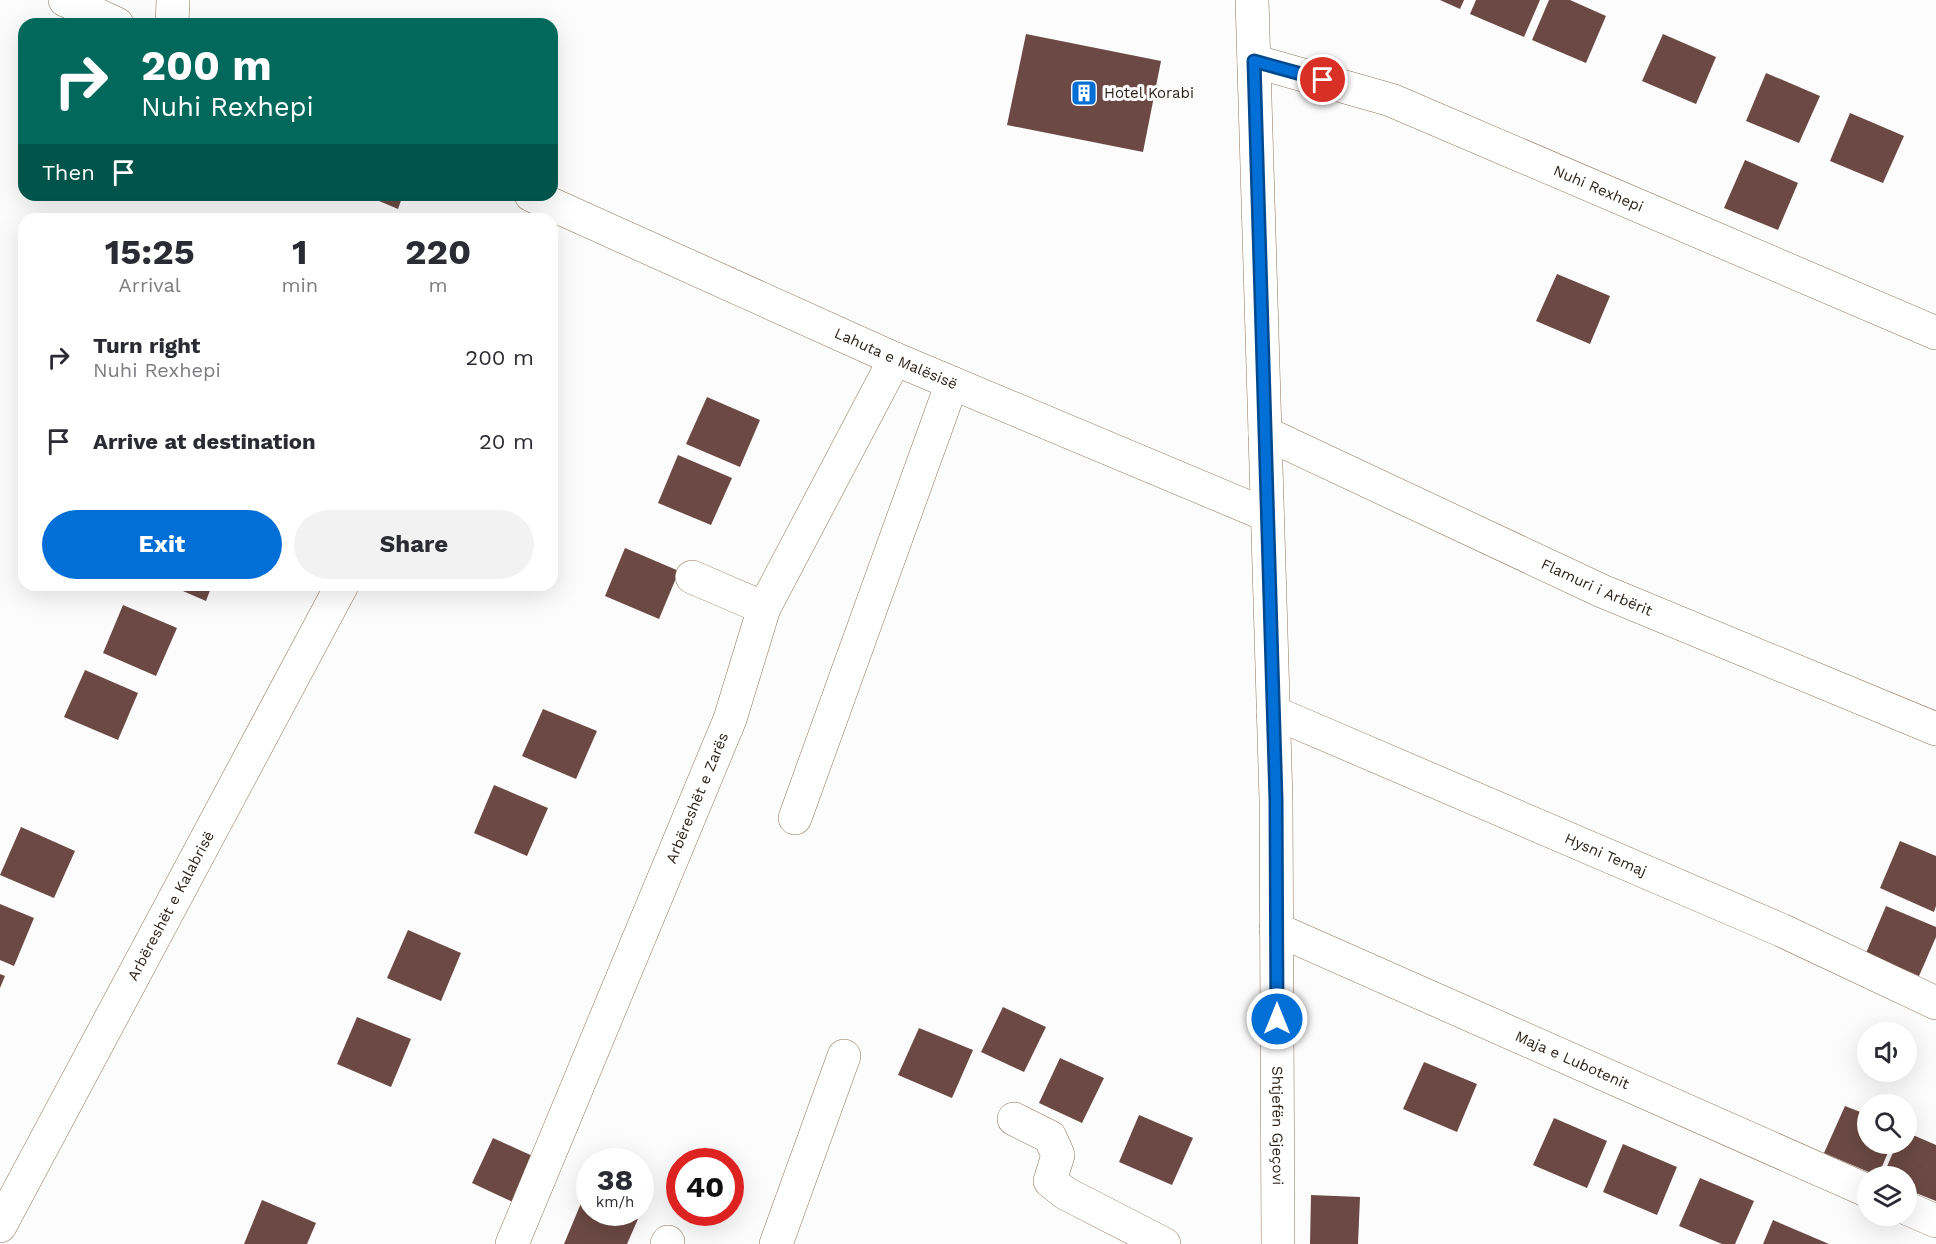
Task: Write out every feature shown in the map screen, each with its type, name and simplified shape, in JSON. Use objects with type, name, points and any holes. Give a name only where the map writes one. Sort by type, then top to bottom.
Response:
[{"type":"street","points":[[65,0],[104,18]]},
{"type":"street","points":[[172,18],[173,0]]},
{"type":"street","name":"Shtjefën Gjeçovi","points":[[1252,0],[1273,712],[1278,1244]]},
{"type":"street","name":"Nuhi Rexhepi","points":[[1254,61],[1391,100],[1936,333]]},
{"type":"street","name":"Lahuta e Malësisë","points":[[541,206],[557,213]]},
{"type":"street","name":"Lahuta e Malësisë","points":[[558,213],[895,359],[1267,514]]},
{"type":"street","name":"Arbëreshët e Zarës","points":[[512,1244],[730,719],[764,608],[895,359]]},
{"type":"street","points":[[795,818],[952,383]]},
{"type":"street","name":"Flamuri i Arbërit","points":[[1264,433],[1602,591],[1936,729]]},
{"type":"street","points":[[692,577],[764,608]]},
{"type":"street","name":"Arbëreshët e Kalabrisë","points":[[0,1226],[339,591]]},
{"type":"street","name":"Hysni Temaj","points":[[1273,712],[1781,930],[1936,1003]]},
{"type":"street","name":"Maja e Lubotenit","points":[[1276,929],[1857,1186]]},
{"type":"street","points":[[776,1244],[844,1056]]},
{"type":"street","points":[[1014,1119],[1050,1137],[1058,1155],[1050,1181],[1065,1193],[1164,1244]]},
{"type":"street","points":[[1917,1213],[1936,1221]]},
{"type":"building","points":[[1440,0],[1464,0],[1460,9]]},
{"type":"building","points":[[1476,0],[1540,0],[1524,37],[1470,14]]},
{"type":"building","points":[[1549,0],[1570,0],[1606,16],[1586,63],[1532,40]]},
{"type":"building","name":"Hotel Korabi","points":[[1026,34],[1161,61],[1143,152],[1007,125]]},
{"type":"building","points":[[1663,34],[1716,57],[1696,104],[1642,81]]},
{"type":"building","points":[[1766,73],[1820,96],[1799,143],[1746,121]]},
{"type":"building","points":[[1850,113],[1904,136],[1883,183],[1830,161]]},
{"type":"building","points":[[1745,160],[1798,183],[1778,230],[1724,208]]},
{"type":"building","points":[[379,201],[401,201],[398,209]]},
{"type":"building","points":[[1557,274],[1610,296],[1590,344],[1536,321]]},
{"type":"building","points":[[707,397],[760,420],[740,467],[686,444]]},
{"type":"building","points":[[678,455],[732,478],[711,525],[658,503]]},
{"type":"building","points":[[625,548],[679,571],[659,619],[605,596]]},
{"type":"building","points":[[183,591],[210,591],[206,601]]},
{"type":"building","points":[[123,605],[177,628],[156,676],[103,653]]},
{"type":"building","points":[[85,670],[138,693],[118,740],[64,717]]},
{"type":"building","points":[[543,709],[597,731],[576,779],[522,756]]},
{"type":"building","points":[[494,785],[548,808],[527,856],[474,833]]},
{"type":"building","points":[[21,827],[75,851],[54,898],[0,875]]},
{"type":"building","points":[[1900,841],[1936,856],[1934,912],[1880,888]]},
{"type":"building","points":[[0,904],[34,918],[14,966],[0,960]]},
{"type":"building","points":[[1886,906],[1936,927],[1936,937],[1919,976],[1866,953]]},
{"type":"building","points":[[408,930],[461,953],[441,1001],[387,978]]},
{"type":"building","points":[[0,974],[5,976],[0,988]]},
{"type":"building","points":[[1003,1007],[1046,1027],[1024,1072],[981,1052]]},
{"type":"building","points":[[357,1017],[411,1039],[391,1087],[337,1064]]},
{"type":"building","points":[[919,1028],[973,1050],[952,1098],[898,1075]]},
{"type":"building","points":[[1060,1058],[1104,1078],[1082,1123],[1039,1103]]},
{"type":"building","points":[[1424,1062],[1477,1084],[1457,1132],[1403,1109]]},
{"type":"building","points":[[1845,1106],[1857,1111],[1857,1154],[1887,1154],[1882,1166],[1857,1167],[1824,1153]]},
{"type":"building","points":[[1139,1115],[1193,1138],[1172,1185],[1119,1162]]},
{"type":"building","points":[[1554,1118],[1607,1141],[1587,1188],[1533,1165]]},
{"type":"building","points":[[1917,1137],[1936,1145],[1936,1201],[1917,1193],[1917,1166],[1887,1166],[1892,1154],[1917,1154]]},
{"type":"building","points":[[493,1138],[537,1158],[515,1203],[472,1183]]},
{"type":"building","points":[[1623,1144],[1677,1167],[1657,1215],[1603,1192]]},
{"type":"building","points":[[1700,1178],[1754,1201],[1735,1244],[1722,1244],[1679,1226]]},
{"type":"building","points":[[1311,1195],[1360,1197],[1358,1244],[1310,1244]]},
{"type":"building","points":[[262,1200],[316,1223],[307,1244],[244,1244]]},
{"type":"building","points":[[576,1215],[576,1226],[635,1226],[627,1244],[564,1244]]},
{"type":"building","points":[[1773,1220],[1829,1244],[1763,1244]]},
{"type":"place","name":"Hotel Korabi","points":[[1084,93]]},
{"type":"route","points":[[1277,1019],[1276,800],[1254,61],[1323,80]]}]
